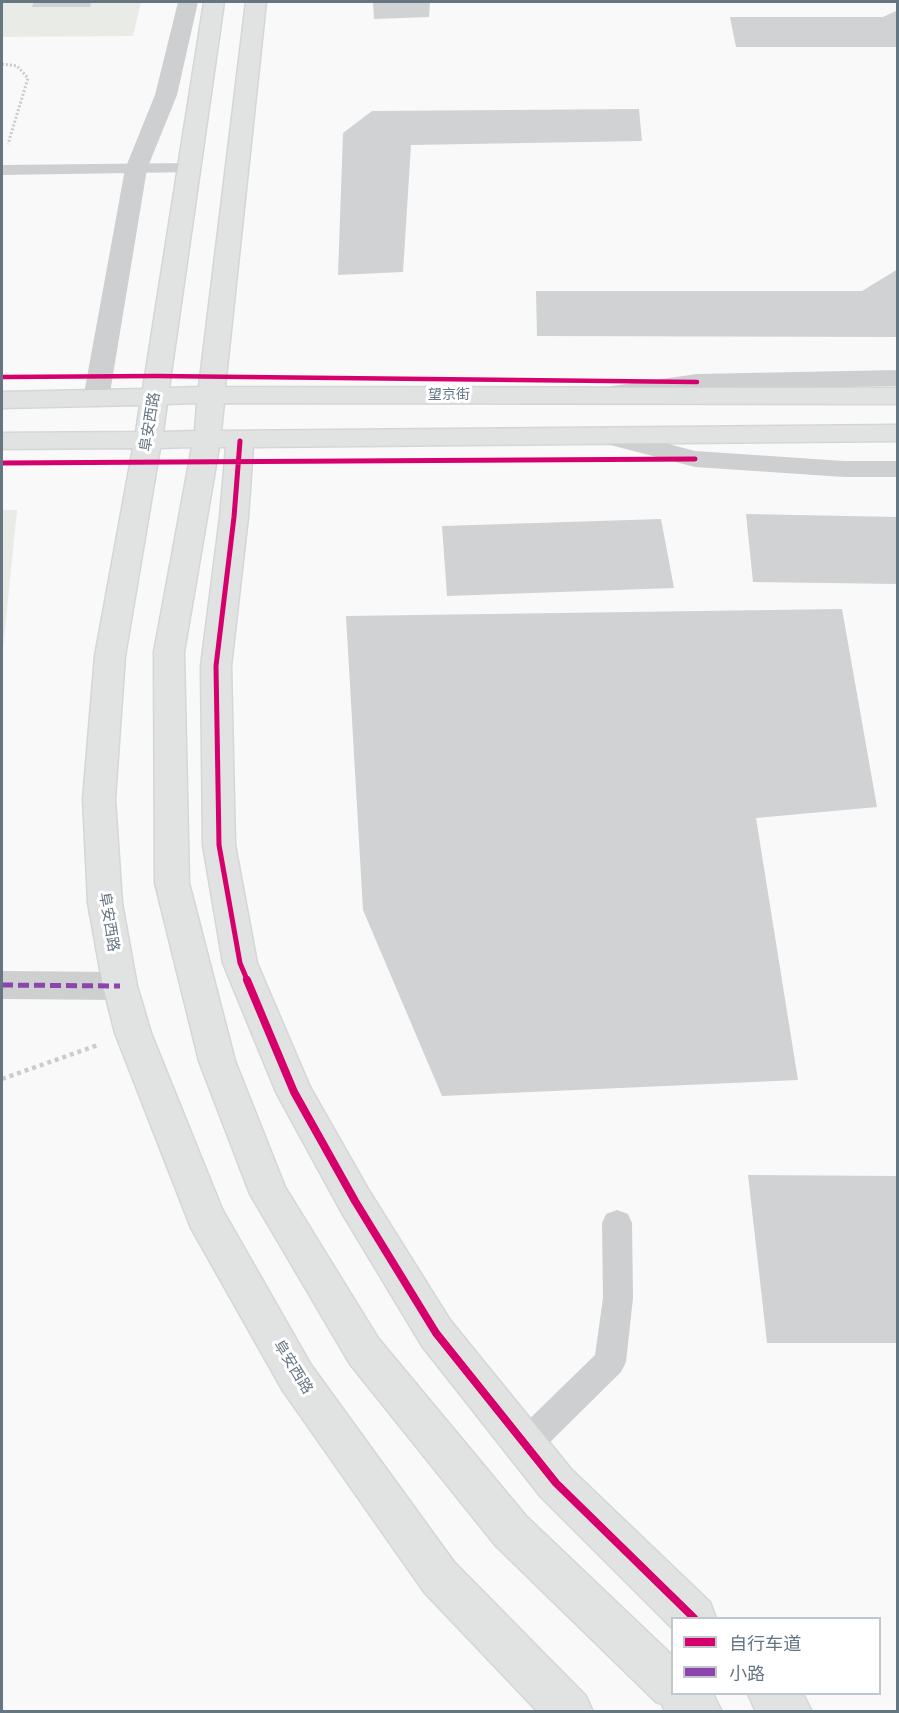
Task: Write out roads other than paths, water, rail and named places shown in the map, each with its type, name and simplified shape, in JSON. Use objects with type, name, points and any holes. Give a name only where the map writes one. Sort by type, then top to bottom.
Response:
[{"type":"main road","name":"阜安西路","points":[[214,2],[148,440],[110,656],[99,799],[105,903],[120,986],[133,1033],[205,1216],[297,1378],[439,1577],[570,1712]]},
{"type":"main road","points":[[256,2],[211,395],[224,441],[234,517],[216,666],[219,845],[240,963],[294,1092],[355,1201],[436,1333],[556,1484],[693,1617]]},
{"type":"main road","name":"望京街","points":[[2,400],[211,395],[897,396]]},
{"type":"main road","points":[[2,441],[224,441],[897,433]]},
{"type":"main road","points":[[224,441],[169,652],[172,883],[217,1061],[269,1194],[364,1351],[511,1532],[671,1685]]},
{"type":"main road","points":[[681,1695],[699,1712]]},
{"type":"main road","points":[[772,1695],[789,1712]]},
{"type":"street","points":[[96,399],[136,169],[166,95],[188,2]]},
{"type":"street","points":[[603,396],[697,382],[897,378]]},
{"type":"street","points":[[604,435],[695,459],[844,469],[897,469]]},
{"type":"street","points":[[2,985],[120,986]]},
{"type":"lane","points":[[2,170],[189,168]]},
{"type":"lane","points":[[525,1445],[610,1362],[618,1298],[617,1223]]}]
